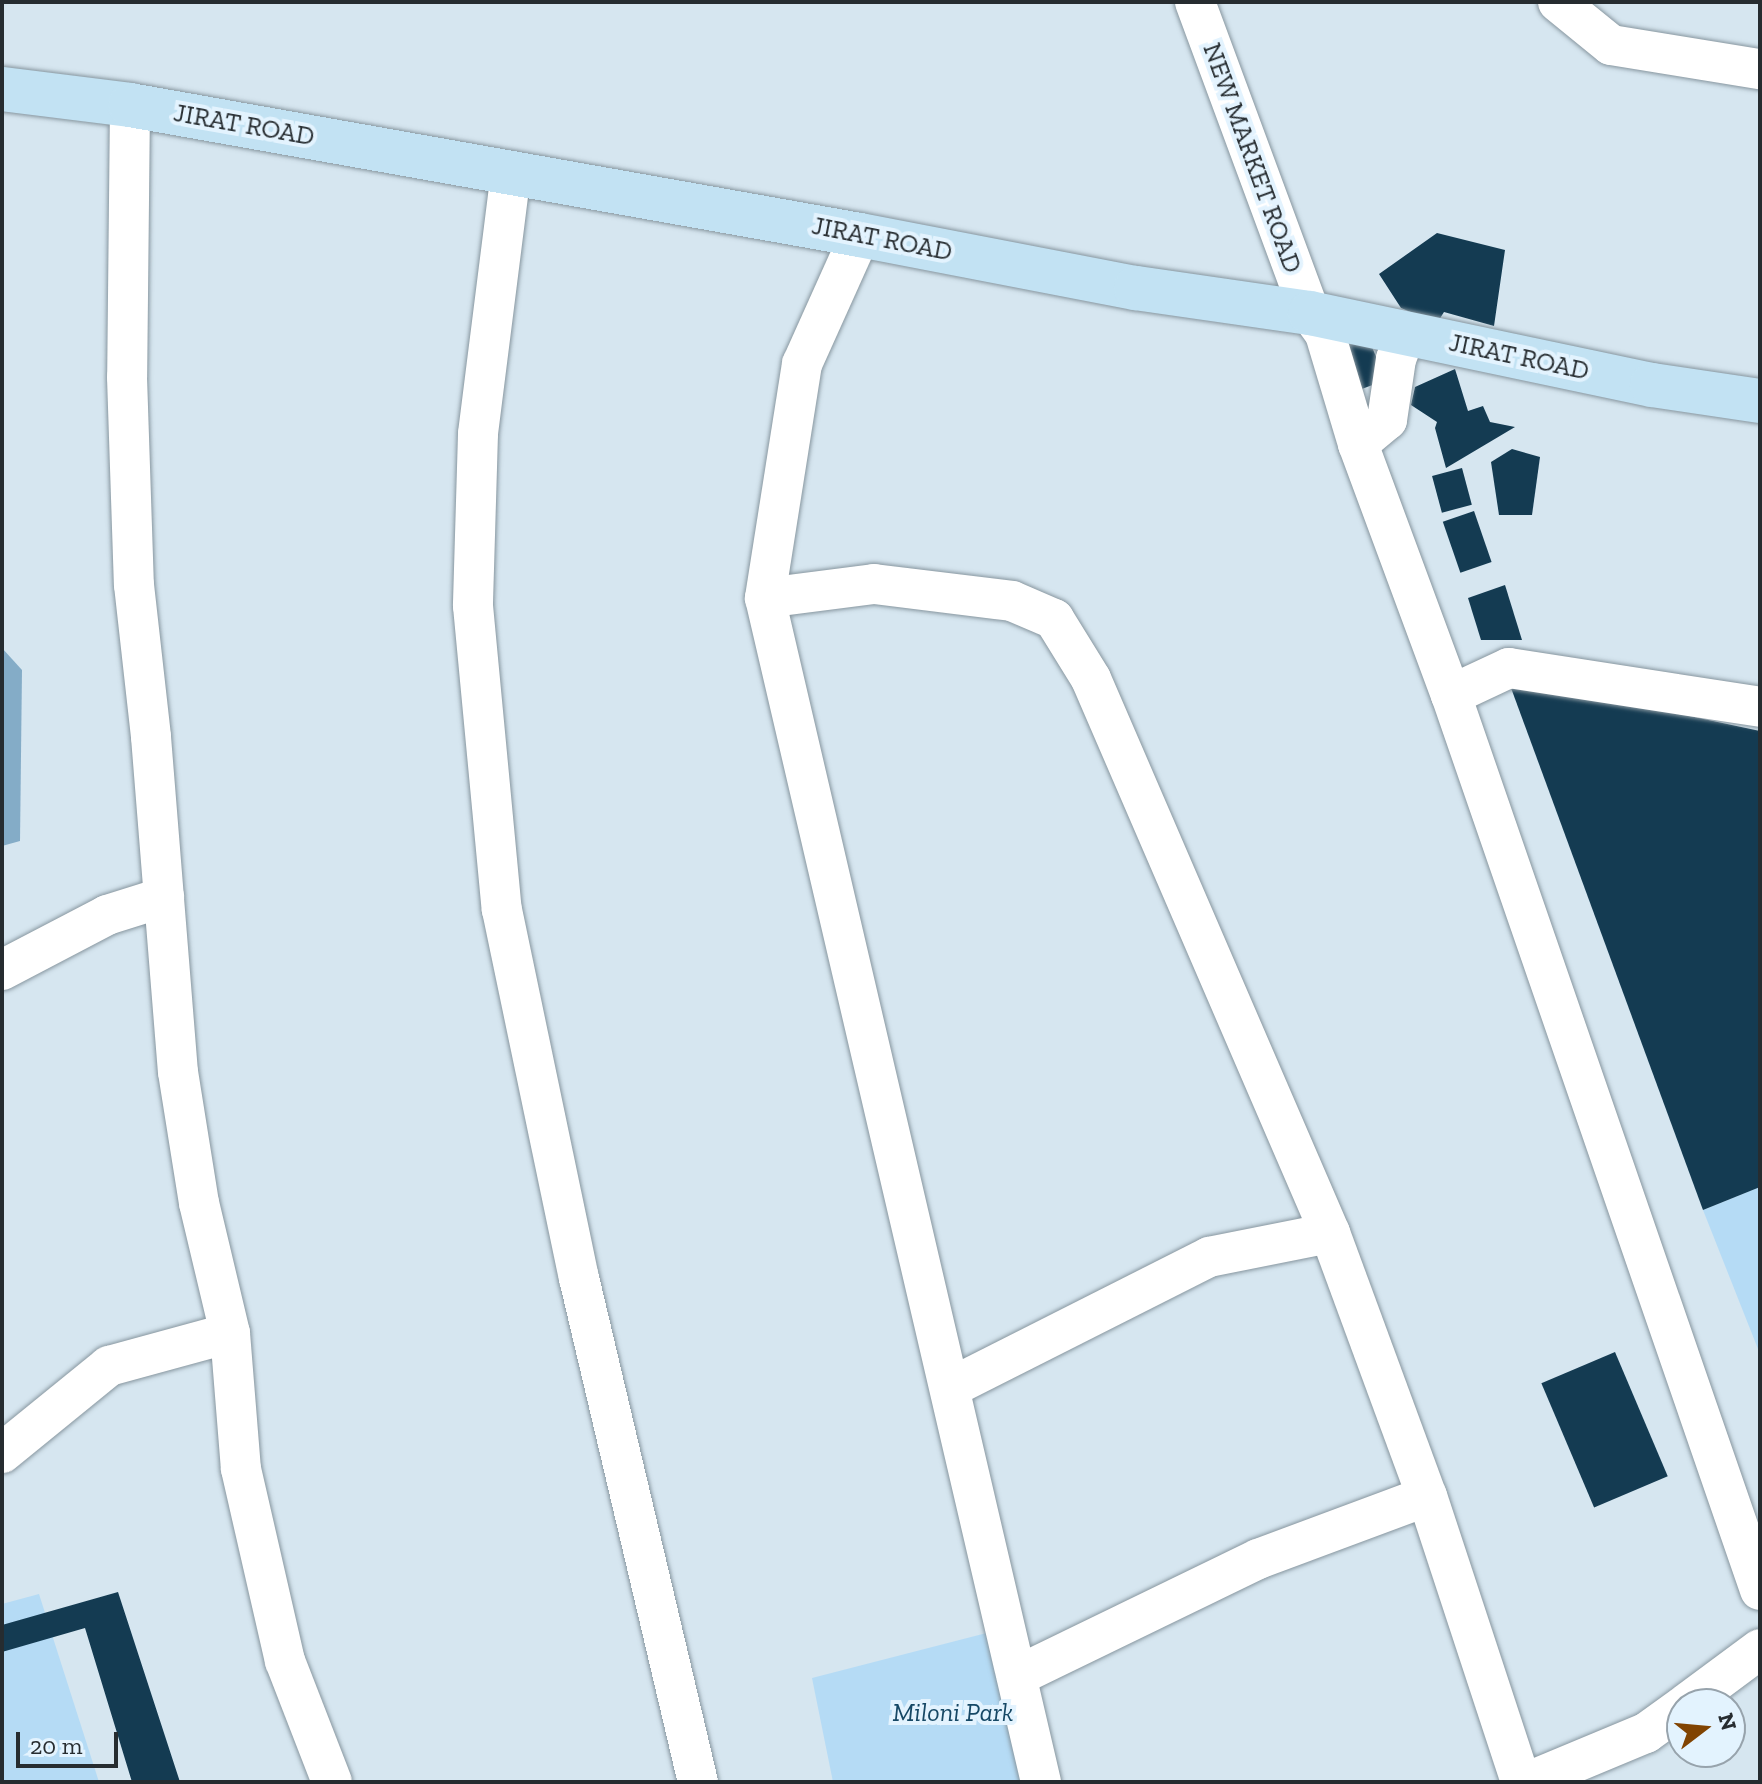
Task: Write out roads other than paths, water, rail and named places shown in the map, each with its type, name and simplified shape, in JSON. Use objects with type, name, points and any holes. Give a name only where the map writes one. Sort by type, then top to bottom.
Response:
[{"type":"main road","name":"JIRAT ROAD","points":[[2,89],[130,105],[860,235],[1136,288],[1310,313],[1652,385],[1760,401]]},
{"type":"street","name":"NEW MARKET ROAD","points":[[1195,2],[1310,313],[1325,334],[1358,444],[1451,695],[1760,1590]]},
{"type":"street","points":[[1558,2],[1611,45],[1760,69]]},
{"type":"street","points":[[130,105],[127,377],[134,585],[180,1087],[199,1203],[230,1333],[244,1483],[285,1661],[332,1782]]},
{"type":"street","points":[[511,172],[478,434],[473,606],[502,910],[579,1278],[698,1782]]},
{"type":"street","points":[[860,235],[802,364],[765,598],[1041,1782]]},
{"type":"street","points":[[1358,444],[1387,420],[1396,359],[1406,333]]},
{"type":"street","points":[[765,598],[874,584],[1012,601],[1054,619],[1091,679],[1330,1233],[1427,1496],[1521,1782]]},
{"type":"street","points":[[1451,695],[1509,668],[1760,707]]},
{"type":"street","points":[[2,970],[107,915],[164,897]]},
{"type":"street","points":[[950,1388],[1209,1257],[1330,1233]]},
{"type":"street","points":[[2,1453],[109,1366],[230,1333]]},
{"type":"street","points":[[1017,1676],[1258,1559],[1427,1496]]},
{"type":"street","points":[[1707,1688],[1760,1649]]},
{"type":"street","points":[[1528,1782],[1646,1733],[1666,1718]]},
{"type":"park label","name":"Miloni Park","points":[[953,1713]]}]
